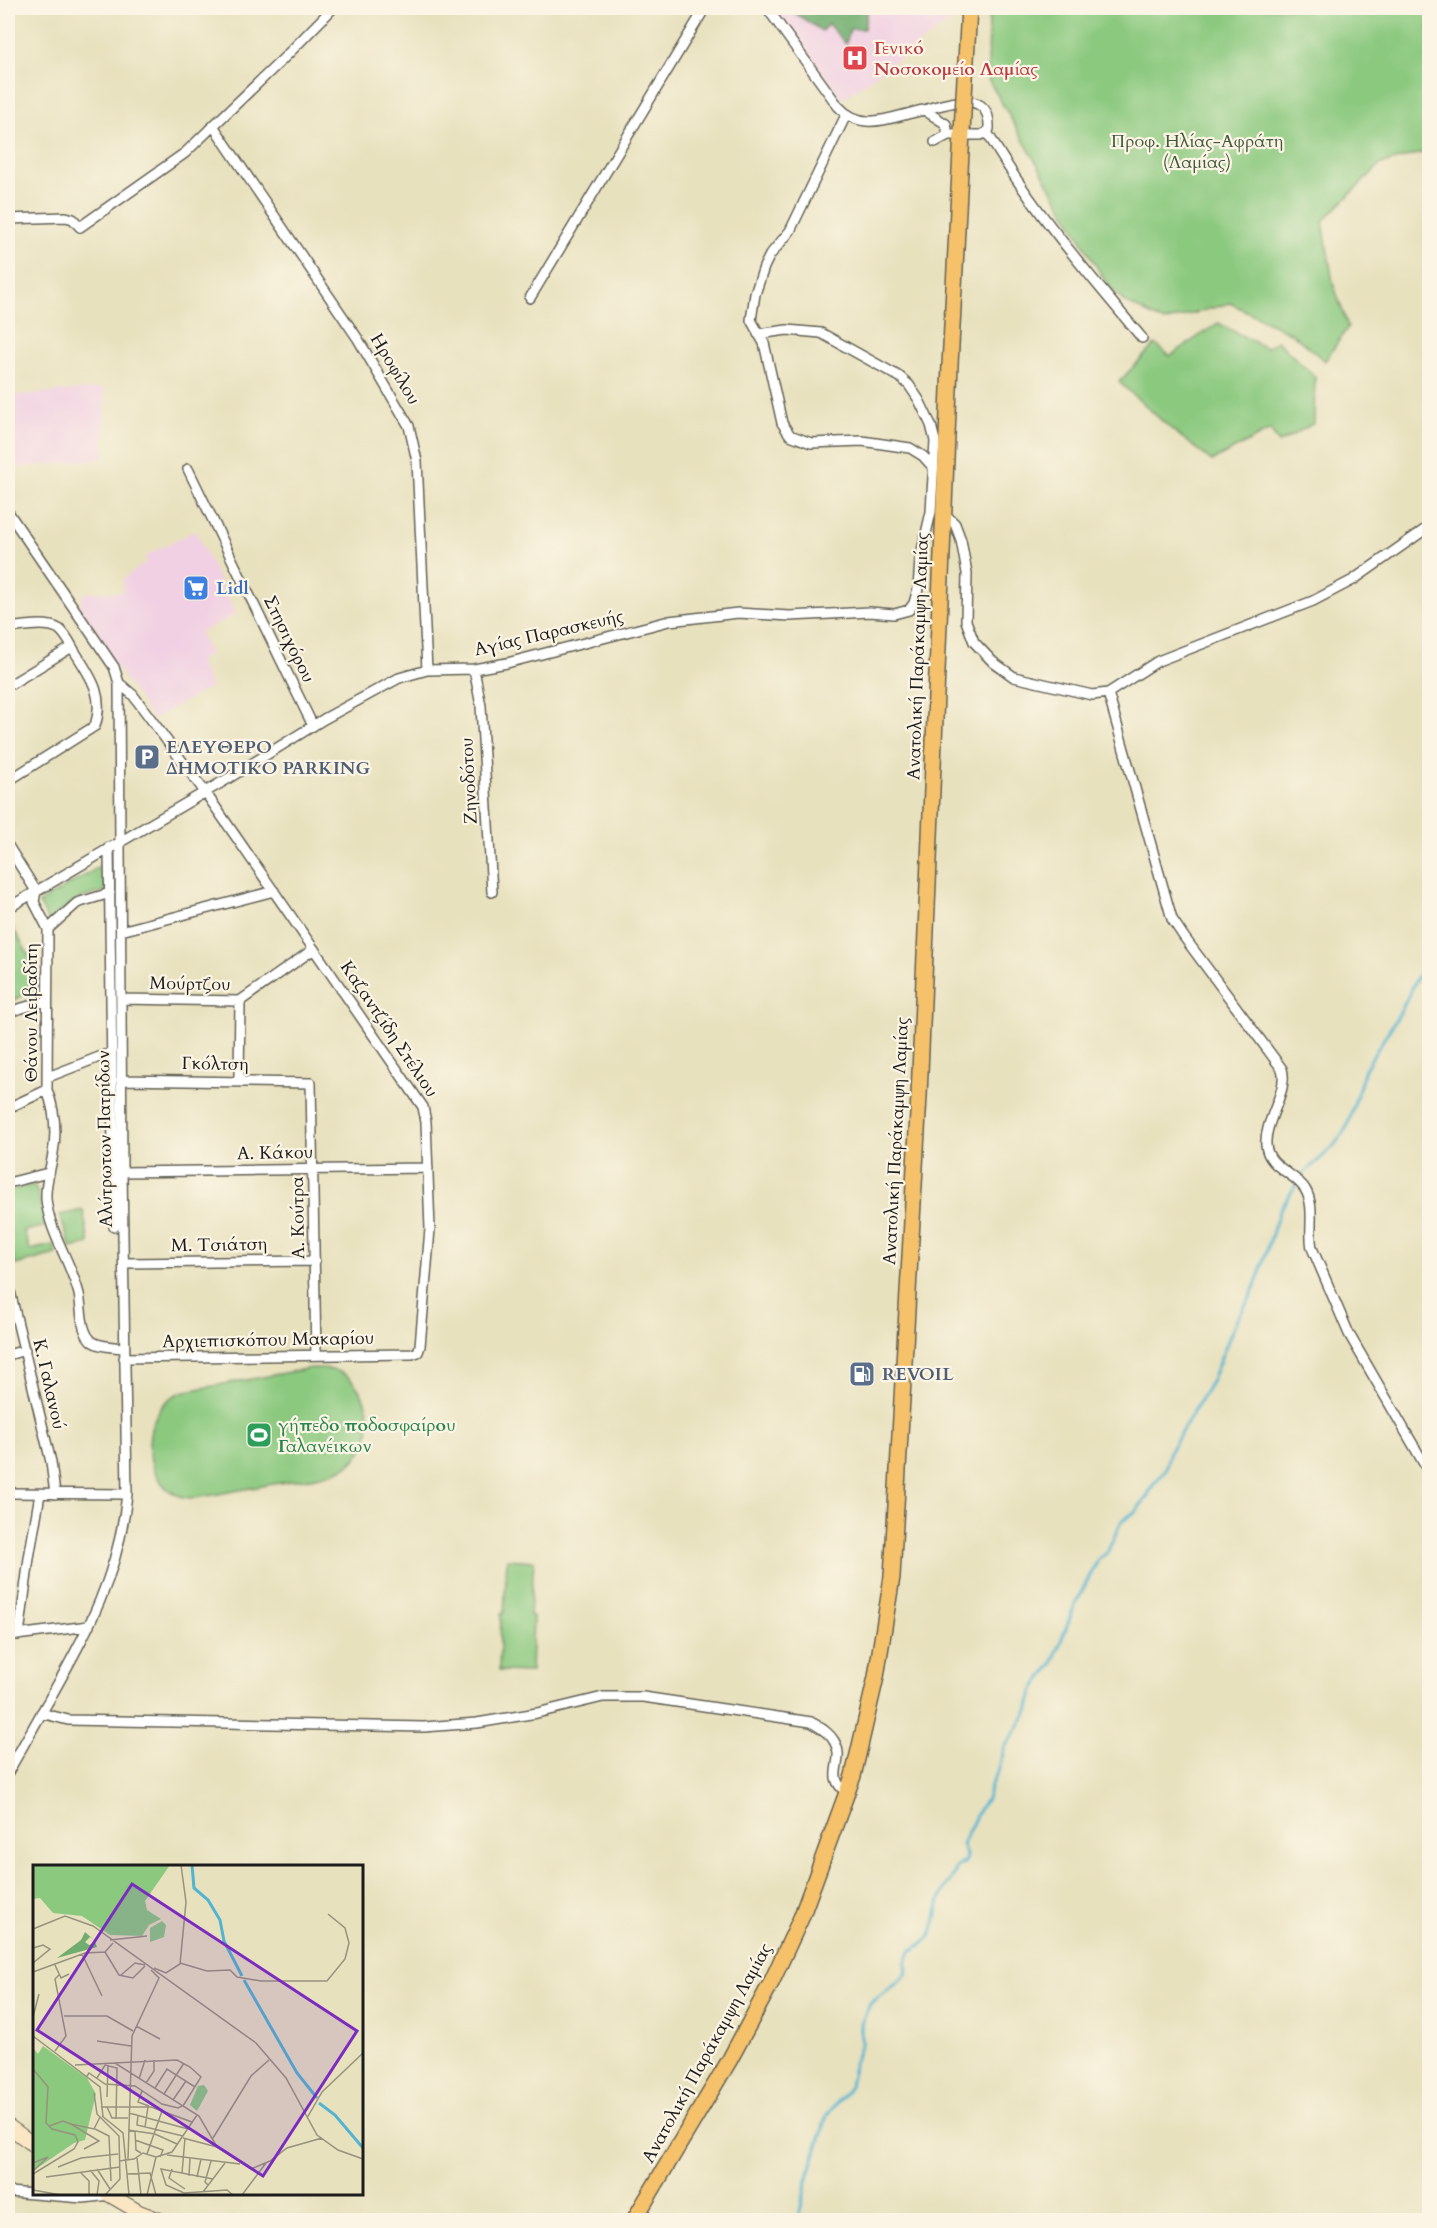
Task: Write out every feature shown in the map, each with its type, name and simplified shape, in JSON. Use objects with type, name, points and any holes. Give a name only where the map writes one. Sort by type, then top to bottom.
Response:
[{"type":"main road","name":"Ανατολική Παράκαμψη Λαμίας","points":[[634,2220],[706,2102],[781,1962],[808,1899],[847,1793],[864,1733],[876,1677],[896,1544],[919,1096],[943,512],[936,469],[955,135],[963,112],[969,8]]},
{"type":"street","points":[[8,219],[66,218],[73,219],[80,227],[179,158],[214,127],[333,8]]},
{"type":"street","points":[[530,298],[705,8]]},
{"type":"street","points":[[767,8],[838,106],[846,115],[858,121],[870,122],[954,102],[974,102],[982,108],[989,121],[987,132],[981,135],[955,135],[935,142]]},
{"type":"street","points":[[924,110],[946,124],[955,135]]},
{"type":"street","points":[[846,115],[790,231],[770,255],[763,270],[751,313],[752,323],[764,343],[782,423],[790,435],[811,443],[862,441],[900,446],[918,452],[936,469]]},
{"type":"street","name":"Ηροφίλου","points":[[214,127],[358,339],[409,426],[417,461],[427,670]]},
{"type":"street","points":[[987,132],[1023,189],[1142,338]]},
{"type":"street","points":[[758,334],[787,330],[820,333],[906,382],[919,400],[932,430],[936,469]]},
{"type":"street","name":"Στησιχόρου","points":[[188,469],[313,726]]},
{"type":"street","name":"Αγίας Παρασκευής","points":[[8,908],[384,685],[427,670],[474,669],[690,618],[748,613],[799,616],[905,612],[914,603],[918,589],[920,559],[931,512],[936,469]]},
{"type":"street","name":"Αλύτρωτων Πατρίδων","points":[[8,512],[114,667],[118,683],[127,1494],[123,1525],[112,1570],[89,1626],[8,1772]]},
{"type":"street","points":[[943,512],[955,524],[962,540],[967,573],[966,621],[969,633],[979,648],[1006,672],[1020,679],[1092,696],[1108,693],[1158,661],[1313,601],[1335,590],[1430,526]]},
{"type":"street","points":[[8,628],[37,626],[57,628],[62,632],[94,683],[97,693],[98,717],[95,726],[8,781]]},
{"type":"street","points":[[8,686],[72,647]]},
{"type":"street","name":"Ζηνοδότου","points":[[474,669],[481,706],[492,892]]},
{"type":"street","name":"Καζαντζίδη Στέλιου","points":[[118,683],[133,695],[205,792],[423,1107],[428,1168],[430,1247],[420,1346],[418,1352],[412,1354]]},
{"type":"street","points":[[1108,693],[1173,919],[1282,1069],[1282,1083],[1266,1138],[1269,1156],[1279,1167],[1298,1180],[1305,1190],[1311,1209],[1312,1248],[1349,1334],[1430,1474]]},
{"type":"street","name":"Θάνου Λειβαδίτη","points":[[8,846],[36,891],[34,903],[48,929],[47,1090],[55,1120],[53,1154],[48,1173],[46,1200],[77,1287],[85,1331],[93,1342],[124,1353]]},
{"type":"street","points":[[109,847],[114,1227]]},
{"type":"street","points":[[121,931],[274,891]]},
{"type":"street","name":"Θάνου Λειβαδίτη","points":[[48,929],[77,903],[110,893]]},
{"type":"street","name":"Μούρτζου","points":[[121,999],[240,1001],[314,949]]},
{"type":"street","points":[[8,1012],[47,1001]]},
{"type":"street","points":[[239,1081],[240,1001]]},
{"type":"street","points":[[48,1077],[112,1052]]},
{"type":"street","name":"Γκόλτση","points":[[121,1080],[309,1082]]},
{"type":"street","name":"Α. Κούτρα","points":[[309,1082],[312,1088],[316,1355]]},
{"type":"street","points":[[8,1108],[47,1090]]},
{"type":"street","name":"Α. Κάκου","points":[[122,1172],[428,1168]]},
{"type":"street","points":[[8,1183],[48,1173]]},
{"type":"street","name":"Μ. Τσιάτση","points":[[124,1263],[315,1261]]},
{"type":"street","name":"Κ. Γαλανού","points":[[8,1283],[51,1462],[55,1494]]},
{"type":"street","points":[[8,1355],[25,1350]]},
{"type":"street","name":"Αρχιεπισκόπου Μακαρίου","points":[[124,1353],[412,1354]]},
{"type":"street","points":[[8,1493],[127,1494]]},
{"type":"street","points":[[19,1635],[40,1494]]},
{"type":"street","points":[[8,1636],[89,1626]]},
{"type":"street","points":[[41,1713],[68,1720],[424,1727],[477,1723],[537,1713],[603,1697],[643,1697],[811,1722],[828,1733],[834,1741],[838,1760],[834,1773],[836,1782],[847,1793]]},
{"type":"street","points":[[8,2126],[33,2144]]},
{"type":"street","points":[[8,2192],[33,2194]]},
{"type":"street","points":[[40,2195],[83,2199],[104,2195]]},
{"type":"street","points":[[111,2195],[139,2212],[160,2220]]},
{"type":"shaded area","name":"Γενικό Νοσοκομείο Λαμίας","points":[[774,8],[956,8],[955,18],[842,99]]},
{"type":"shaded area","points":[[105,388],[104,459],[8,468],[8,396]]},
{"type":"shaded area","points":[[195,531],[236,614],[200,632],[210,654],[199,661],[211,687],[153,719],[79,614],[82,595],[89,592],[123,592],[123,579],[146,563],[145,559],[149,554]]},
{"type":"green space","points":[[787,8],[868,8],[864,29],[850,29],[846,44],[828,24],[822,31]]},
{"type":"green space","name":"Προφ. Ηλίας-Αφράτη (Λαμίας)","points":[[989,8],[1429,8],[1429,151],[1381,164],[1323,221],[1333,283],[1348,327],[1325,361],[1292,334],[1230,303],[1164,322],[1123,301],[1105,281],[988,79]]},
{"type":"green space","points":[[1218,323],[1266,348],[1277,341],[1315,377],[1314,423],[1279,443],[1270,430],[1212,461],[1170,428],[1119,382],[1155,344],[1170,356]]},
{"type":"green space","points":[[104,864],[106,891],[75,901],[49,922],[39,903]]},
{"type":"green space","points":[[10,923],[32,961],[27,965],[39,985],[8,1004],[8,925]]},
{"type":"green space","points":[[32,1185],[36,1188],[47,1226],[24,1231],[30,1250],[53,1245],[56,1254],[15,1265],[8,1237],[8,1191]]},
{"type":"green space","points":[[83,1210],[89,1243],[71,1248],[60,1215]]},
{"type":"green space","name":"γήπεδο ποδοσφαίρου Γαλανέικων","points":[[311,1368],[342,1373],[353,1382],[363,1397],[368,1415],[368,1434],[355,1460],[333,1473],[317,1477],[195,1498],[177,1495],[164,1485],[154,1471],[150,1454],[150,1435],[155,1418],[165,1403],[181,1392]]},
{"type":"green space","points":[[507,1559],[534,1561],[530,1615],[533,1616],[531,1672],[499,1671],[501,1614],[504,1613]]},
{"type":"waterway","points":[[798,2220],[827,2115],[850,2087],[854,2063],[861,2044],[861,2024],[870,2004],[907,1973],[906,1961],[910,1951],[921,1945],[932,1931],[945,1888],[956,1868],[965,1862],[966,1855],[962,1844],[981,1806],[987,1799],[1004,1749],[1028,1711],[1034,1689],[1052,1664],[1075,1605],[1099,1558],[1107,1553],[1121,1522],[1136,1511],[1165,1471],[1170,1451],[1211,1382],[1236,1321],[1250,1298],[1279,1212],[1302,1175],[1333,1147],[1347,1127],[1365,1069],[1401,1011],[1430,951]]},
{"type":"place","name":"Γενικό Νοσοκομείο Λαμίας","points":[[855,58]]},
{"type":"place","name":"Lidl","points":[[196,588]]},
{"type":"place","name":"ΕΛΕΥΘΕΡΟ ΔΗΜΟΤΙΚΟ PARKING","points":[[147,757]]},
{"type":"place","name":"REVOIL","points":[[862,1374]]},
{"type":"place","name":"γήπεδο ποδοσφαίρου Γαλανέικων","points":[[259,1435]]}]
